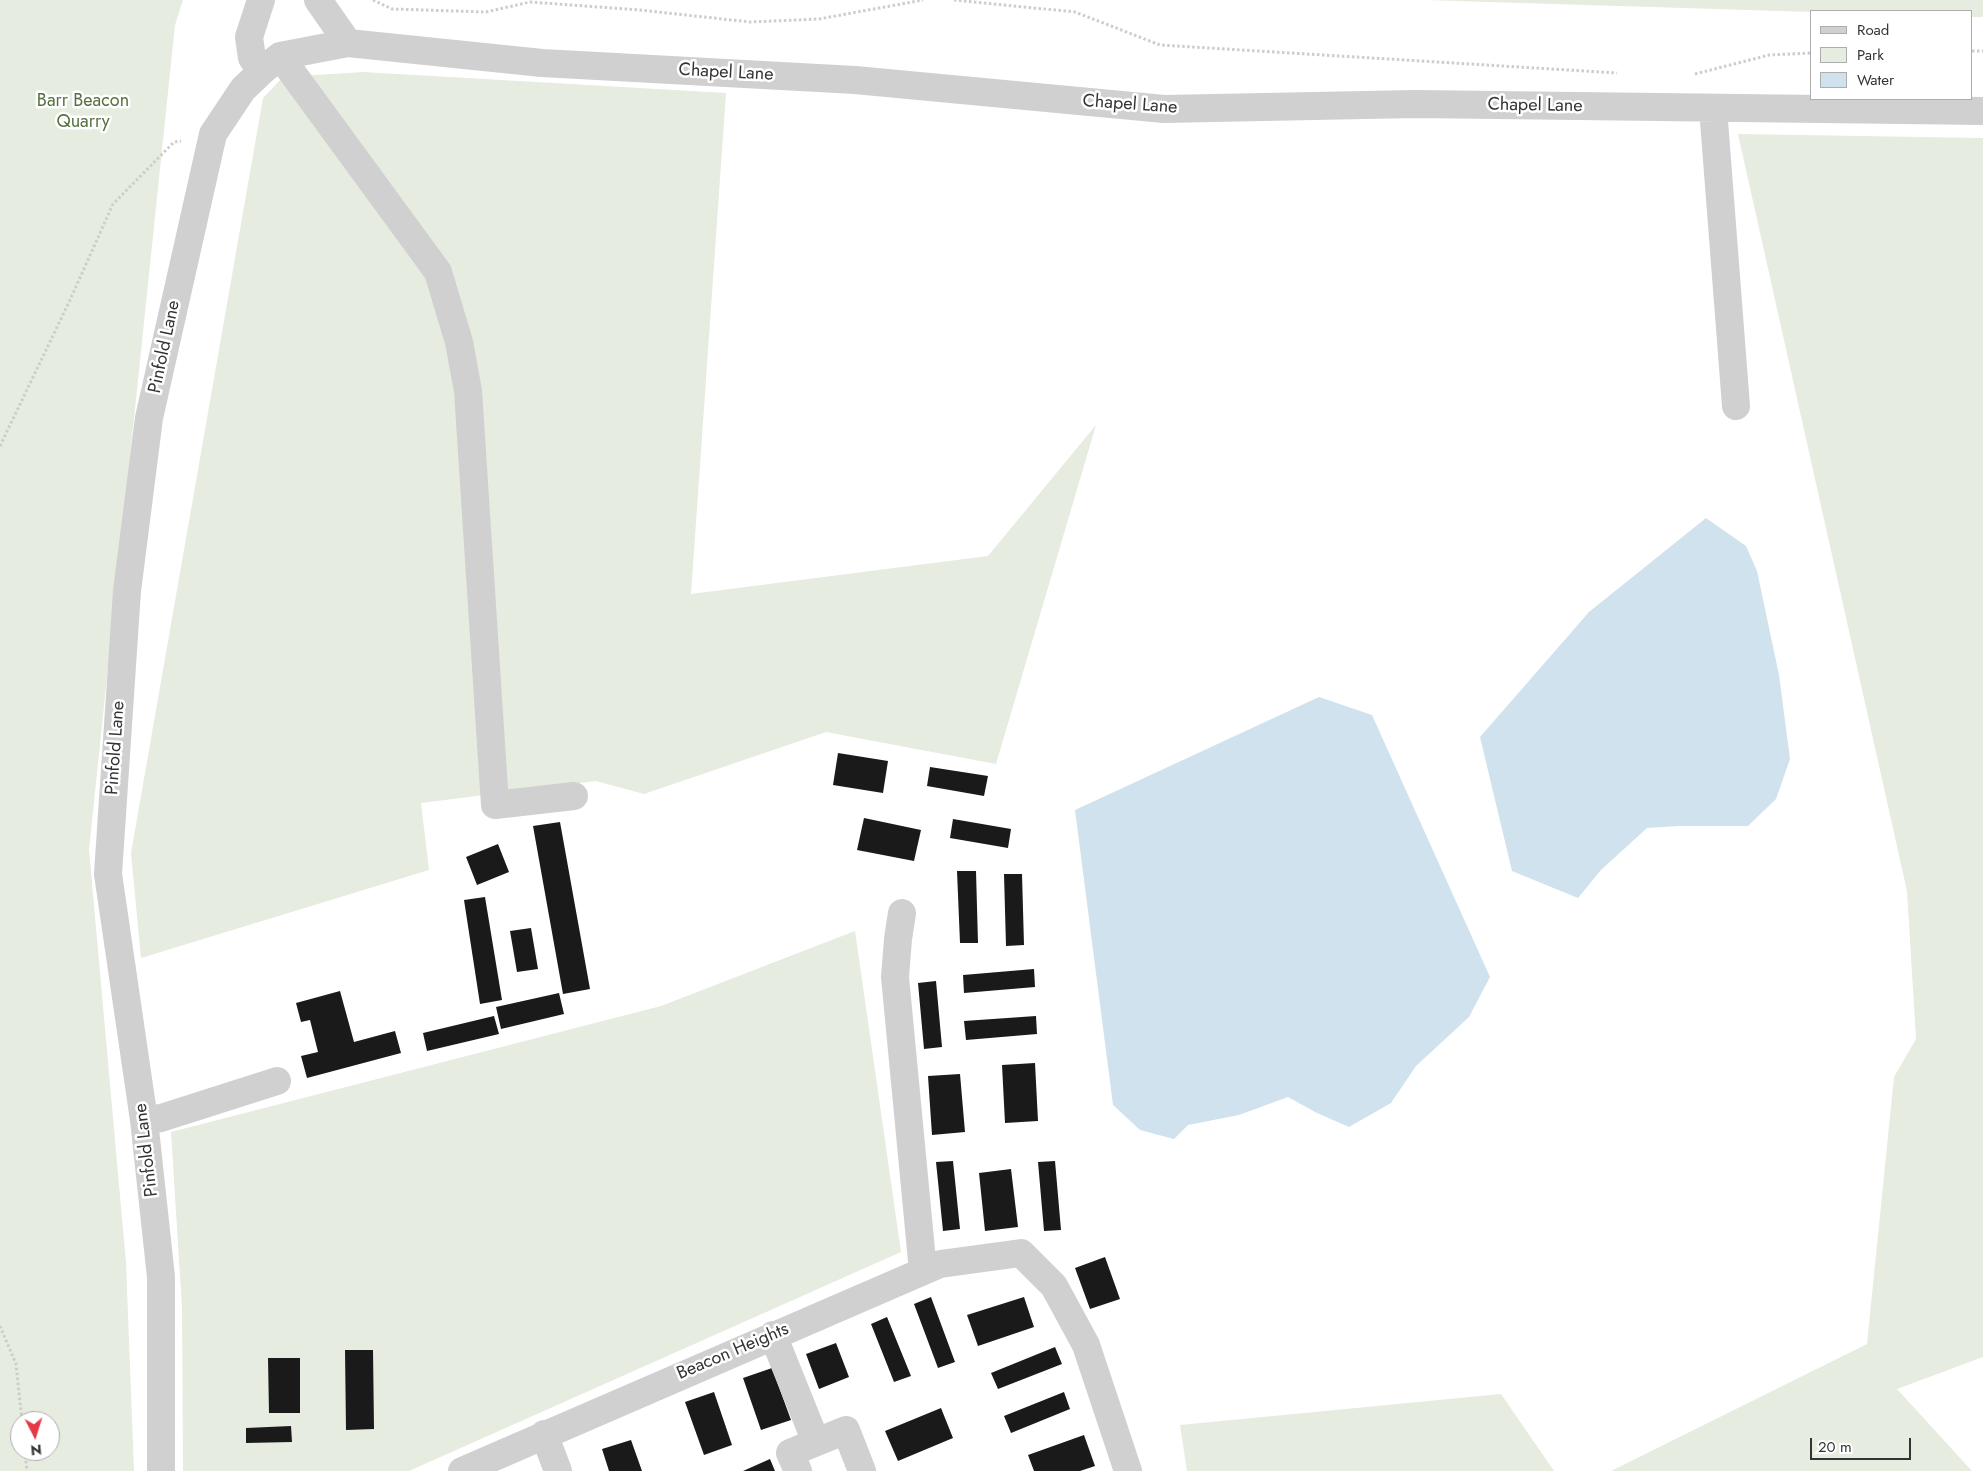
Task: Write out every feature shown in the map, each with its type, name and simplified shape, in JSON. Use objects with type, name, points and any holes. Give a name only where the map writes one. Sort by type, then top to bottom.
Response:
[{"type":"street","points":[[261,0],[249,37],[252,58],[271,64],[438,272],[459,342],[468,391],[496,805],[574,796]]},
{"type":"street","points":[[318,0],[348,43]]},
{"type":"street","name":"Chapel Lane","points":[[271,64],[348,43],[542,63],[854,80],[1164,109],[1415,104],[1983,111]]},
{"type":"street","name":"Pinfold Lane","points":[[160,1471],[161,1278],[144,1120],[108,874],[127,591],[149,418],[213,134],[243,89],[271,64]]},
{"type":"street","points":[[1713,108],[1736,406]]},
{"type":"street","points":[[902,913],[895,977],[923,1271]]},
{"type":"street","points":[[144,1120],[161,1118],[278,1081]]},
{"type":"street","name":"Beacon Heights","points":[[462,1471],[940,1264],[1021,1253],[1054,1286],[1086,1345],[1128,1471]]},
{"type":"street","points":[[773,1335],[816,1442]]},
{"type":"street","points":[[798,1471],[790,1453],[846,1430],[862,1471]]},
{"type":"street","points":[[544,1434],[558,1471]]},
{"type":"path","points":[[373,0],[392,9],[486,12],[530,2],[640,10],[750,22],[819,19],[923,0]]},
{"type":"path","points":[[954,0],[1075,12],[1160,45],[1625,73]]},
{"type":"path","points":[[1694,75],[1770,55],[1810,53]]},
{"type":"path","points":[[0,446],[70,300],[112,204],[174,142],[213,134]]},
{"type":"path","points":[[0,1326],[16,1364],[21,1411]]},
{"type":"green space","name":"Barr Beacon Quarry","points":[[0,0],[183,0],[175,25],[89,850],[126,1263],[134,1471],[0,1471]]},
{"type":"green space","points":[[1425,0],[1983,0],[1983,17],[1973,17],[1973,10],[1810,10],[1810,12]]},
{"type":"green space","points":[[363,72],[726,93],[691,594],[988,556],[1096,425],[996,764],[826,732],[644,794],[596,781],[421,803],[429,870],[141,958],[131,853],[263,98],[283,77]]},
{"type":"green space","points":[[1738,134],[1983,138],[1983,1357],[1897,1389],[1972,1471],[1611,1471],[1867,1344],[1894,1077],[1916,1039],[1907,891]]},
{"type":"green space","points":[[855,931],[901,1252],[409,1471],[183,1471],[182,1308],[171,1132],[661,1006]]},
{"type":"green space","points":[[1501,1394],[1554,1471],[1187,1471],[1180,1425]]},
{"type":"water","points":[[1706,518],[1746,546],[1757,571],[1779,675],[1790,759],[1776,799],[1748,826],[1647,828],[1601,870],[1578,898],[1512,871],[1480,737],[1589,612]]},
{"type":"water","points":[[1319,697],[1372,715],[1490,977],[1469,1017],[1416,1066],[1391,1103],[1349,1127],[1317,1113],[1288,1097],[1239,1115],[1188,1125],[1174,1139],[1140,1130],[1113,1105],[1075,810]]},
{"type":"building","points":[[838,753],[888,761],[883,793],[833,785]]},
{"type":"building","points":[[930,767],[988,776],[984,796],[927,786]]},
{"type":"building","points":[[864,818],[921,830],[914,861],[857,850]]},
{"type":"building","points":[[953,819],[1011,829],[1008,848],[950,838]]},
{"type":"building","points":[[560,822],[590,989],[563,994],[533,826]]},
{"type":"building","points":[[498,844],[509,872],[477,885],[466,857]]},
{"type":"building","points":[[957,871],[976,871],[978,943],[960,943]]},
{"type":"building","points":[[1004,874],[1022,874],[1024,945],[1006,946]]},
{"type":"building","points":[[485,897],[502,1000],[480,1004],[464,900]]},
{"type":"building","points":[[531,928],[538,969],[517,972],[510,931]]},
{"type":"building","points":[[1034,969],[1035,987],[964,993],[963,975]]},
{"type":"building","points":[[936,981],[942,1047],[924,1049],[918,983]]},
{"type":"building","points":[[340,991],[354,1042],[395,1031],[401,1053],[307,1078],[301,1056],[318,1052],[310,1020],[301,1022],[296,1003]]},
{"type":"building","points":[[559,993],[564,1014],[501,1029],[496,1007]]},
{"type":"building","points":[[494,1016],[499,1034],[427,1051],[423,1033]]},
{"type":"building","points":[[1036,1016],[1037,1034],[966,1040],[964,1021]]},
{"type":"building","points":[[1035,1063],[1038,1121],[1005,1123],[1002,1065]]},
{"type":"building","points":[[960,1074],[965,1132],[932,1135],[928,1076]]},
{"type":"building","points":[[953,1161],[960,1229],[943,1231],[936,1162]]},
{"type":"building","points":[[1055,1161],[1061,1230],[1044,1231],[1038,1162]]},
{"type":"building","points":[[1011,1169],[1018,1227],[985,1231],[979,1173]]},
{"type":"building","points":[[1105,1257],[1120,1299],[1090,1309],[1075,1268]]},
{"type":"building","points":[[931,1297],[955,1362],[938,1368],[914,1304]]},
{"type":"building","points":[[1024,1297],[1034,1327],[978,1346],[967,1315]]},
{"type":"building","points":[[887,1317],[911,1376],[894,1382],[871,1324]]},
{"type":"building","points":[[836,1343],[849,1377],[819,1389],[806,1354]]},
{"type":"building","points":[[1055,1347],[1062,1364],[998,1389],[991,1373]]},
{"type":"building","points":[[345,1350],[373,1350],[374,1429],[346,1430]]},
{"type":"building","points":[[268,1358],[300,1358],[300,1413],[269,1413]]},
{"type":"building","points":[[772,1368],[791,1420],[761,1430],[743,1378]]},
{"type":"building","points":[[714,1392],[732,1445],[704,1455],[685,1402]]},
{"type":"building","points":[[1064,1392],[1070,1409],[1011,1433],[1004,1416]]},
{"type":"building","points":[[941,1408],[953,1438],[898,1461],[885,1431]]},
{"type":"building","points":[[291,1426],[292,1442],[246,1443],[246,1428]]},
{"type":"building","points":[[1084,1435],[1095,1466],[1080,1471],[1034,1471],[1028,1455]]},
{"type":"building","points":[[631,1440],[642,1471],[609,1471],[602,1449]]},
{"type":"building","points":[[770,1459],[775,1471],[743,1471]]}]
